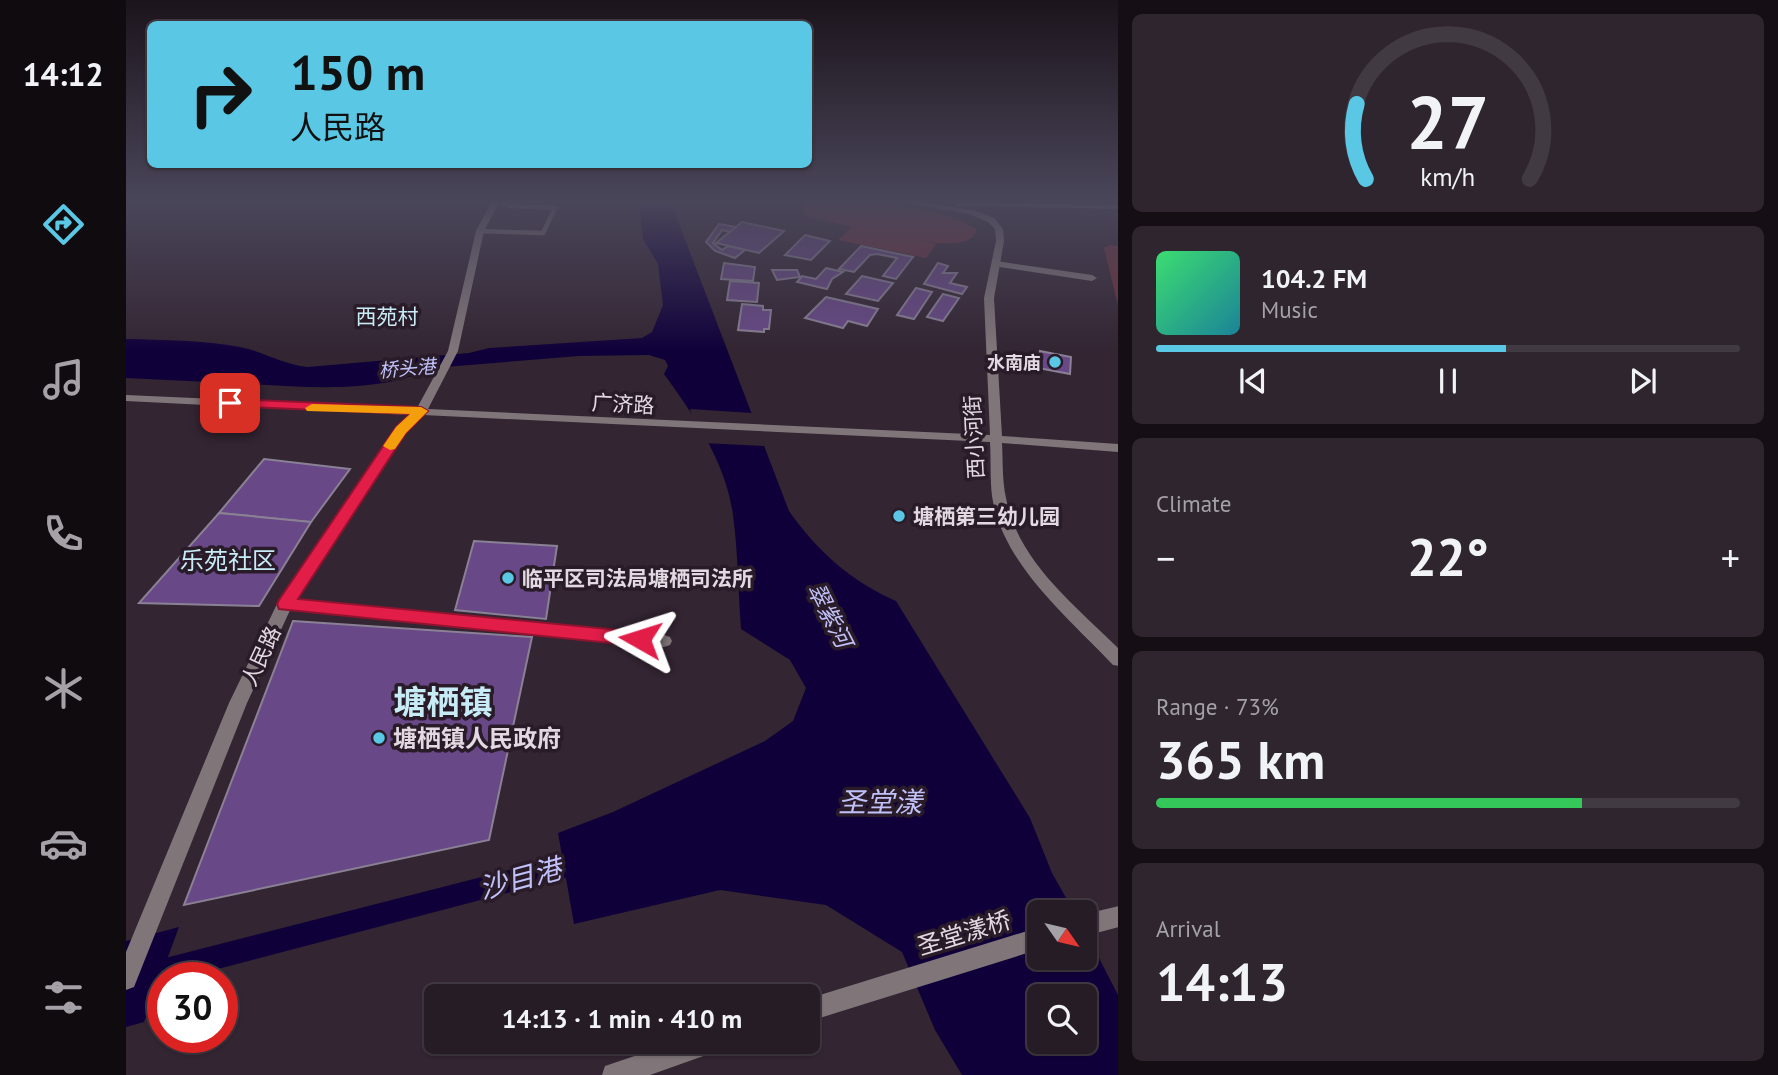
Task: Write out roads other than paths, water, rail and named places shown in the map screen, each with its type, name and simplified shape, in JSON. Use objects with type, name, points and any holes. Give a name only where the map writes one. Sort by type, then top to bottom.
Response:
[{"type":"street","name":"人民路","points":[[126,979],[239,703],[285,604],[401,430],[421,411],[453,351],[476,251]]},
{"type":"street","name":"西小河街","points":[[997,251],[989,298],[999,498],[1012,536],[1031,569],[1117,657]]},
{"type":"street","points":[[996,264],[1092,278]]},
{"type":"street","name":"广济路","points":[[126,398],[996,439],[1118,448]]},
{"type":"street","points":[[285,604],[664,641]]},
{"type":"street","points":[[1097,922],[1118,916]]},
{"type":"street","name":"圣堂漾桥","points":[[820,1007],[904,978],[1027,942]]},
{"type":"street","points":[[614,1075],[676,1054]]},
{"type":"water","name":"圣堂漾","points":[[650,251],[689,251],[789,511],[811,539],[836,564],[865,585],[896,601],[1030,818],[1052,873],[1067,900],[1027,900],[1027,970],[1097,970],[1097,954],[1118,995],[1118,1075],[962,1075],[935,1030],[902,952],[826,905],[720,890],[574,924],[558,833],[613,812],[765,741],[793,721],[806,688],[790,660],[741,629],[736,543],[729,496],[707,440],[664,374],[668,366],[665,360],[649,355],[579,356],[432,368],[389,382],[343,387],[126,378],[126,339],[226,345],[308,367],[469,353],[489,348],[642,338],[652,332],[663,305],[658,264]]},
{"type":"water","points":[[179,927],[166,962],[147,962],[147,1014],[144,1022],[126,1027],[126,941]]},
{"type":"waterway","name":"沙目港","points":[[126,981],[583,862]]},
{"type":"place","name":"水南庙","points":[[1055,362]]},
{"type":"place","name":"塘栖第三幼儿园","points":[[899,516]]},
{"type":"place","name":"临平区司法局塘栖司法所","points":[[508,578]]},
{"type":"place","name":"塘栖镇人民政府","points":[[379,738]]},
{"type":"district","name":"西苑村","points":[[387,316]]},
{"type":"district","name":"乐苑社区","points":[[228,560]]},
{"type":"district","name":"塘栖镇","points":[[443,701]]},
{"type":"water label","name":"桥头港","points":[[407,368]]},
{"type":"water label","name":"翠紫河","points":[[830,615]]}]
